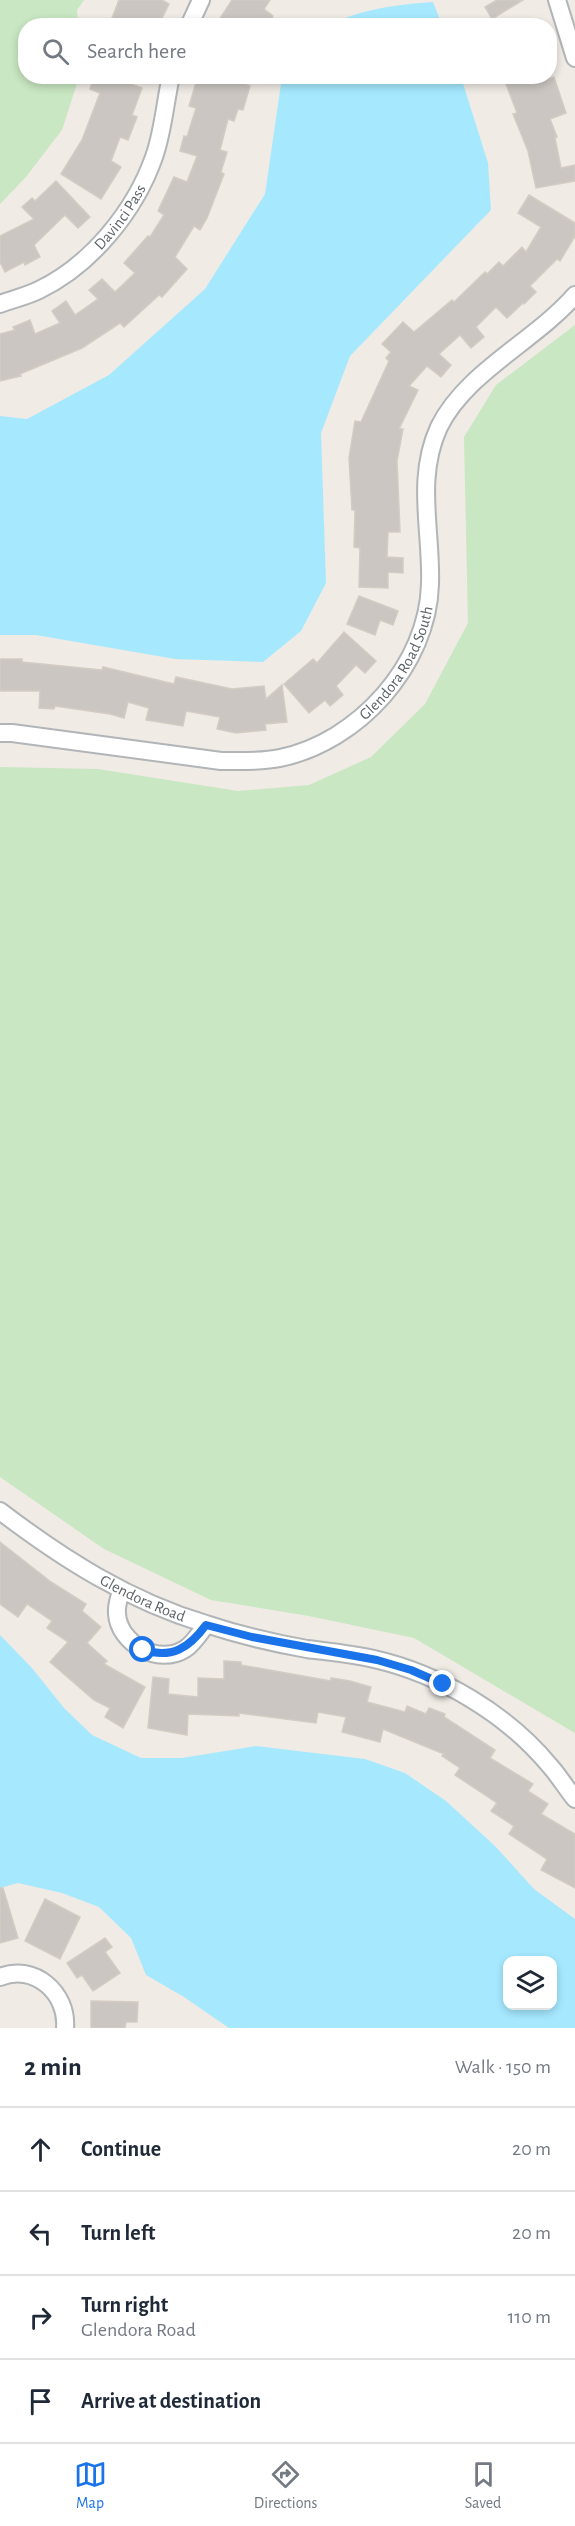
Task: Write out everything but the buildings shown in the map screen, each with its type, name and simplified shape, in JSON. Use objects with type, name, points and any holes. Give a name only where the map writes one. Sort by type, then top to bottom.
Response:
[{"type":"street","points":[[193,18],[201,0]]},
{"type":"street","points":[[557,0],[575,58]]},
{"type":"street","name":"Davinci Pass","points":[[0,304],[40,290],[78,264],[107,236],[136,199],[154,156],[169,84]]},
{"type":"street","name":"Glendora Road South","points":[[0,733],[221,761],[248,761],[280,758],[304,751],[360,719],[402,672],[416,646],[425,621],[430,585],[424,492],[429,456],[439,428],[452,405],[470,386],[560,311],[575,295]]},
{"type":"street","name":"Glendora Road","points":[[0,1511],[70,1561],[121,1591],[206,1625],[263,1640],[377,1660],[411,1670],[443,1684],[474,1701],[507,1725],[551,1766],[575,1799]]},
{"type":"street","points":[[121,1591],[117,1614],[120,1626],[126,1636],[143,1650],[164,1654],[184,1649],[206,1625]]},
{"type":"street","points":[[0,1977],[21,1972],[38,1977],[47,1984],[63,2007],[65,2028]]},
{"type":"green space","points":[[0,0],[84,0],[77,10],[78,18],[18,18],[18,84],[77,84],[62,130],[25,178],[0,204]]},
{"type":"green space","points":[[575,325],[575,1733],[414,1638],[309,1616],[211,1600],[104,1549],[0,1477],[0,767],[98,769],[238,791],[309,785],[371,757],[425,704],[468,623],[464,437],[496,385]]},
{"type":"water","points":[[433,2],[439,18],[347,18],[367,11]]},
{"type":"water","points":[[281,84],[463,84],[488,163],[491,210],[350,356],[321,433],[326,583],[301,631],[263,662],[175,659],[36,635],[0,635],[0,416],[27,419],[109,375],[205,289],[265,194]]},
{"type":"water","points":[[0,1635],[32,1668],[64,1708],[92,1735],[141,1758],[182,1758],[256,1746],[365,1759],[405,1773],[446,1801],[495,1846],[534,1889],[575,1919],[575,2028],[229,2028],[184,1997],[146,1975],[131,1938],[99,1907],[62,1893],[18,1883],[0,1888]]},
{"type":"route","points":[[143,1650],[153,1653],[174,1653],[184,1649],[206,1625],[308,1649],[343,1652],[377,1660],[411,1670],[443,1684]]}]
